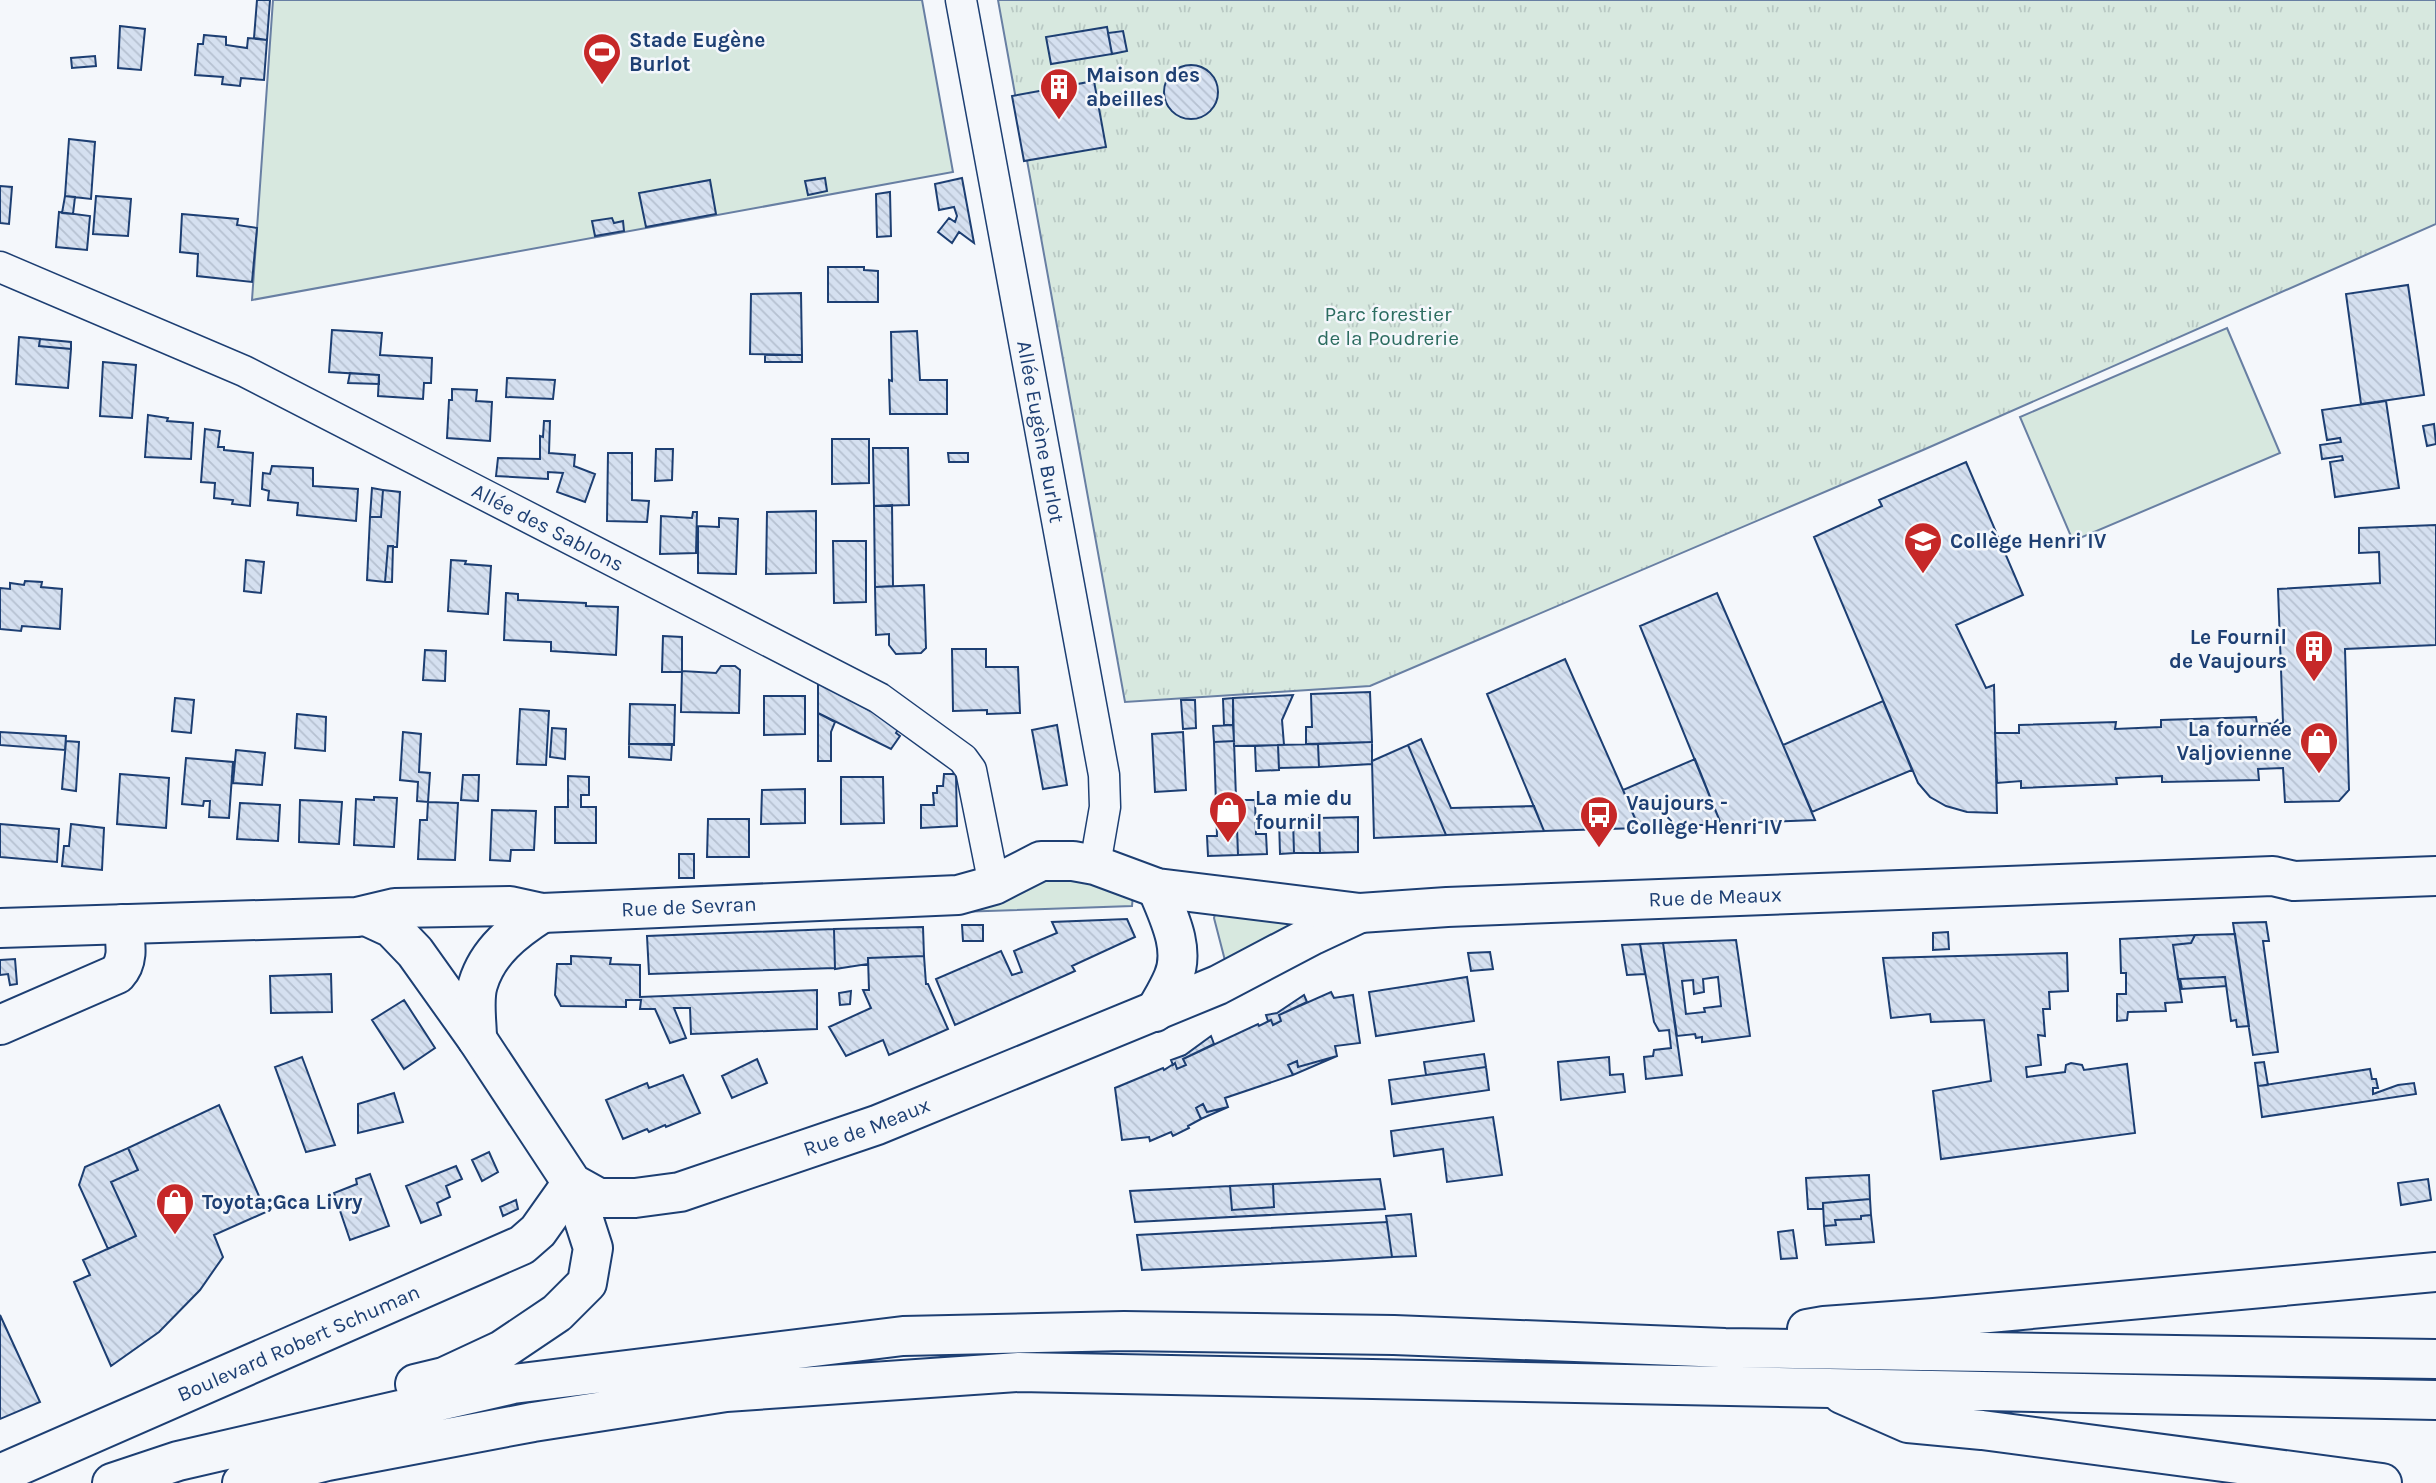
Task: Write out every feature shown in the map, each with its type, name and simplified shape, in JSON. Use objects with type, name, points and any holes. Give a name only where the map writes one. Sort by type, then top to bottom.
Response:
[{"type":"main road","name":"Rue de Meaux","points":[[2273,876],[2292,867],[2436,856]]},
{"type":"main road","name":"Rue de Sevran","points":[[0,928],[366,916],[395,908],[510,906],[542,914],[958,895],[995,885],[1041,861],[1095,865],[1157,888]]},
{"type":"main road","name":"Rue de Meaux","points":[[1157,888],[1360,913],[1447,907],[2273,876],[2294,881],[2436,876]]},
{"type":"main road","points":[[1155,1012],[1174,975],[1178,953],[1173,930],[1157,888]]},
{"type":"main road","name":"Rue de Meaux","points":[[572,1183],[599,1198],[635,1198],[680,1192],[877,1125],[1218,985],[1360,913]]},
{"type":"main road","points":[[477,1039],[477,986],[495,950],[520,928],[542,914]]},
{"type":"main road","points":[[304,1431],[365,1395],[444,1377],[502,1350],[557,1313],[587,1283],[593,1248],[572,1183],[477,1039],[415,952],[392,928],[366,916]]},
{"type":"main road","points":[[0,1025],[117,974],[125,966],[123,924]]},
{"type":"main road","name":"Boulevard Robert Schuman","points":[[0,1474],[522,1245],[538,1231],[572,1183]]},
{"type":"main road","points":[[1726,1348],[1824,1325],[1934,1318],[2436,1272]]},
{"type":"main road","points":[[112,1483],[177,1461],[513,1384],[904,1336],[1124,1331],[1326,1334],[1726,1348],[2436,1359]]},
{"type":"main road","points":[[242,1483],[327,1461],[533,1422],[726,1392],[1019,1372],[2436,1399]]},
{"type":"main road","points":[[1824,1386],[1908,1423],[1982,1430],[2382,1483]]},
{"type":"street","name":"Allée Eugène Burlot","points":[[961,0],[1104,775],[1105,807],[1095,865]]},
{"type":"street","name":"Allée des Sablons","points":[[0,267],[243,372],[879,698],[963,759],[971,770],[995,885]]},
{"type":"green space","name":"Stade Eugène Burlot","points":[[273,0],[922,0],[953,172],[252,300]]},
{"type":"green space","name":"Parc forestier de la Poudrerie","points":[[998,0],[2436,0],[2436,224],[1923,450],[1370,686],[1125,702]]},
{"type":"green space","points":[[2227,328],[2280,453],[2073,541],[2020,417]]},
{"type":"green space","points":[[1058,871],[1133,895],[1132,906],[957,912]]},
{"type":"green space","points":[[1217,907],[1306,917],[1228,972],[1214,918]]},
{"type":"building","points":[[257,0],[270,0],[267,40],[254,38]]},
{"type":"building","points":[[120,26],[145,29],[141,70],[118,68]]},
{"type":"building","points":[[1107,27],[1112,54],[1051,64],[1046,37]]},
{"type":"building","points":[[1123,31],[1127,51],[1112,54],[1108,33]]},
{"type":"building","points":[[204,35],[226,37],[226,45],[247,48],[248,38],[267,40],[264,80],[241,78],[240,86],[222,84],[223,77],[195,75],[198,44],[203,44]]},
{"type":"building","points":[[95,56],[96,66],[72,68],[71,58]]},
{"type":"building","points":[[1196,65],[1206,69],[1214,77],[1218,92],[1214,107],[1206,115],[1186,119],[1176,115],[1168,107],[1164,87],[1168,77],[1176,69]]},
{"type":"building","name":"Maison des abeilles","points":[[1094,81],[1106,147],[1024,161],[1012,96]]},
{"type":"building","points":[[69,139],[95,142],[91,199],[65,196]]},
{"type":"building","points":[[825,178],[827,191],[808,195],[805,181]]},
{"type":"building","points":[[962,178],[974,243],[959,232],[952,243],[938,232],[949,218],[955,222],[957,216],[954,207],[939,210],[935,184]]},
{"type":"building","points":[[710,180],[716,214],[646,227],[639,193]]},
{"type":"building","points":[[0,186],[12,187],[9,224],[0,223]]},
{"type":"building","points":[[890,192],[891,236],[877,237],[876,194]]},
{"type":"building","points":[[65,196],[75,197],[73,214],[62,213]]},
{"type":"building","points":[[96,196],[131,199],[128,236],[93,234]]},
{"type":"building","points":[[59,212],[90,216],[87,250],[56,247]]},
{"type":"building","points":[[182,214],[238,219],[237,225],[257,228],[252,282],[197,276],[198,254],[180,252]]},
{"type":"building","points":[[612,218],[614,223],[623,221],[624,231],[595,236],[592,221]]},
{"type":"building","points":[[828,267],[864,267],[864,270],[878,271],[878,302],[828,302]]},
{"type":"building","points":[[2408,285],[2424,395],[2361,404],[2346,294]]},
{"type":"building","points":[[801,293],[802,355],[750,354],[751,294]]},
{"type":"building","points":[[332,330],[382,333],[380,355],[432,358],[431,383],[424,383],[423,399],[378,396],[379,375],[329,372]]},
{"type":"building","points":[[917,331],[920,380],[947,380],[947,414],[890,414],[891,332]]},
{"type":"building","points":[[19,337],[40,339],[39,346],[71,349],[68,388],[16,384]]},
{"type":"building","points":[[40,339],[71,342],[71,349],[39,346]]},
{"type":"building","points":[[765,355],[802,355],[802,362],[765,362]]},
{"type":"building","points":[[103,362],[136,365],[132,418],[100,416]]},
{"type":"building","points":[[350,373],[379,375],[379,384],[348,383]]},
{"type":"building","points":[[507,378],[555,380],[553,399],[506,397]]},
{"type":"building","points":[[452,389],[477,390],[476,401],[492,402],[490,441],[447,438]]},
{"type":"building","points":[[2386,401],[2399,488],[2335,497],[2330,462],[2343,460],[2342,456],[2322,459],[2320,445],[2341,442],[2340,438],[2327,440],[2322,410]]},
{"type":"building","points":[[148,415],[168,418],[167,421],[193,423],[191,459],[145,457]]},
{"type":"building","points":[[544,421],[550,421],[549,453],[575,455],[574,466],[595,474],[585,502],[557,492],[563,473],[548,472],[548,479],[496,476],[498,458],[540,459],[540,436],[543,437]]},
{"type":"building","points":[[2434,424],[2436,444],[2427,446],[2423,426]]},
{"type":"building","points":[[205,429],[220,431],[218,447],[224,447],[224,450],[253,453],[250,506],[232,504],[233,500],[214,498],[215,483],[201,482]]},
{"type":"building","points":[[832,439],[869,439],[869,483],[832,484]]},
{"type":"building","points":[[873,448],[908,448],[909,505],[874,506]]},
{"type":"building","points":[[656,449],[673,449],[672,480],[655,481]]},
{"type":"building","points":[[608,453],[632,453],[632,500],[649,501],[647,522],[607,521]]},
{"type":"building","points":[[948,453],[968,453],[968,462],[949,462]]},
{"type":"building","points":[[1966,462],[2023,595],[1956,625],[1986,688],[1994,685],[1997,813],[1967,812],[1946,806],[1930,797],[1918,783],[1814,537],[1882,506],[1879,500]]},
{"type":"building","points":[[272,466],[313,468],[313,486],[358,489],[356,521],[297,515],[298,503],[268,500],[269,491],[262,489],[263,473],[270,474]]},
{"type":"building","points":[[372,488],[383,490],[381,517],[370,517]]},
{"type":"building","points":[[383,490],[400,492],[397,547],[388,546],[385,582],[367,580],[370,517],[381,517]]},
{"type":"building","points":[[892,505],[893,586],[875,587],[874,506]]},
{"type":"building","points":[[816,511],[816,573],[766,574],[767,512]]},
{"type":"building","points":[[693,512],[697,512],[696,553],[660,554],[661,516],[692,518]]},
{"type":"building","points":[[719,518],[738,519],[736,574],[698,573],[698,526],[719,527]]},
{"type":"building","name":"Le Fournil de Vaujours","points":[[2436,525],[2436,645],[2345,649],[2349,790],[2339,801],[2285,802],[2283,768],[2258,769],[2259,780],[2162,782],[2162,776],[2116,778],[2117,784],[2021,788],[2021,781],[1997,783],[1995,733],[2019,733],[2019,725],[2116,722],[2115,729],[2161,727],[2161,720],[2256,717],[2257,724],[2283,723],[2278,589],[2380,583],[2379,552],[2359,553],[2359,528]]},
{"type":"building","points":[[833,541],[866,541],[866,602],[834,603]]},
{"type":"building","points":[[388,546],[393,546],[392,582],[385,582]]},
{"type":"building","points":[[246,560],[264,562],[261,593],[244,591]]},
{"type":"building","points":[[451,560],[491,566],[488,614],[448,611]]},
{"type":"building","points":[[25,581],[42,582],[41,587],[62,589],[60,629],[22,626],[21,631],[0,629],[0,588],[10,589],[10,583],[24,585]]},
{"type":"building","points":[[924,585],[926,648],[921,653],[896,654],[889,645],[889,634],[876,635],[875,587]]},
{"type":"building","points":[[506,593],[518,594],[518,600],[618,607],[616,655],[551,651],[551,642],[504,640]]},
{"type":"building","points":[[1717,593],[1815,820],[1721,824],[1640,626]]},
{"type":"building","points":[[663,636],[682,637],[682,672],[662,672]]},
{"type":"building","points":[[952,649],[986,649],[986,667],[1018,667],[1020,713],[953,711]]},
{"type":"building","points":[[425,650],[446,651],[445,681],[423,680]]},
{"type":"building","points":[[1565,659],[1639,828],[1544,831],[1487,694]]},
{"type":"building","points":[[721,666],[735,666],[740,670],[739,713],[681,712],[682,671],[716,673]]},
{"type":"building","points":[[818,683],[899,728],[896,733],[900,736],[891,749],[818,713]]},
{"type":"building","points":[[1370,692],[1372,742],[1306,744],[1306,727],[1312,727],[1311,694]]},
{"type":"building","points":[[1293,695],[1282,720],[1284,745],[1234,746],[1233,698]]},
{"type":"building","points":[[764,696],[805,696],[805,734],[764,735]]},
{"type":"building","points":[[175,698],[194,700],[191,733],[172,731]]},
{"type":"building","points":[[1233,698],[1233,725],[1224,725],[1223,699]]},
{"type":"building","points":[[1181,700],[1195,700],[1196,728],[1183,729]]},
{"type":"building","points":[[1883,701],[1912,770],[1812,812],[1783,745]]},
{"type":"building","points":[[630,704],[675,705],[674,745],[629,744]]},
{"type":"building","points":[[520,709],[549,711],[546,765],[517,764]]},
{"type":"building","points":[[818,713],[835,722],[831,732],[831,761],[818,761]]},
{"type":"building","points":[[297,714],[326,717],[325,751],[295,748]]},
{"type":"building","points":[[1057,725],[1067,785],[1043,789],[1032,730]]},
{"type":"building","points":[[1233,725],[1234,741],[1214,742],[1213,726]]},
{"type":"building","points":[[552,728],[566,729],[565,759],[550,757]]},
{"type":"building","points":[[0,732],[66,736],[65,750],[0,745]]},
{"type":"building","points":[[403,732],[421,734],[419,772],[430,773],[428,802],[417,801],[418,782],[400,780]]},
{"type":"building","points":[[1183,732],[1186,790],[1155,792],[1152,734]]},
{"type":"building","points":[[1421,739],[1451,808],[1534,806],[1544,831],[1446,835],[1408,745]]},
{"type":"building","points":[[66,741],[79,742],[76,791],[62,789]]},
{"type":"building","points":[[1234,741],[1238,855],[1208,856],[1207,836],[1217,836],[1214,742]]},
{"type":"building","points":[[1372,742],[1372,764],[1319,767],[1318,744]]},
{"type":"building","points":[[629,744],[672,744],[671,760],[629,757]]},
{"type":"building","points":[[1318,744],[1319,767],[1279,768],[1278,745]]},
{"type":"building","points":[[1278,745],[1279,770],[1256,771],[1255,746]]},
{"type":"building","points":[[1408,745],[1446,835],[1374,838],[1372,761]]},
{"type":"building","points":[[236,750],[265,753],[262,785],[233,783]]},
{"type":"building","points":[[186,758],[233,762],[229,818],[209,817],[210,801],[204,801],[203,806],[182,804]]},
{"type":"building","points":[[1695,759],[1721,824],[1639,828],[1623,790]]},
{"type":"building","points":[[120,774],[169,778],[166,828],[117,824]]},
{"type":"building","points":[[944,774],[956,774],[957,826],[921,828],[921,805],[934,805],[933,793],[937,793],[937,786],[943,786]]},
{"type":"building","points":[[463,775],[479,775],[478,801],[461,800]]},
{"type":"building","points":[[568,776],[589,777],[589,795],[581,795],[581,807],[596,807],[596,843],[555,843],[555,807],[568,807]]},
{"type":"building","points":[[841,777],[883,777],[884,823],[841,824]]},
{"type":"building","points":[[805,789],[805,823],[761,824],[762,790]]},
{"type":"building","points":[[374,797],[397,798],[394,847],[354,845],[356,799],[374,800]]},
{"type":"building","points":[[300,800],[342,802],[339,844],[299,842]]},
{"type":"building","points":[[1236,800],[1255,800],[1256,834],[1266,834],[1267,854],[1238,855]]},
{"type":"building","points":[[428,802],[458,803],[455,860],[418,859],[420,820],[427,820]]},
{"type":"building","points":[[240,803],[280,805],[278,841],[237,839]]},
{"type":"building","points":[[492,810],[536,811],[534,850],[511,850],[510,861],[490,860]]},
{"type":"building","points":[[1358,817],[1358,852],[1320,853],[1319,818]]},
{"type":"building","points":[[1279,818],[1293,818],[1294,853],[1280,854]]},
{"type":"building","points":[[1293,818],[1319,818],[1320,853],[1294,853]]},
{"type":"building","points":[[708,819],[749,819],[749,857],[707,857]]},
{"type":"building","points":[[0,824],[59,829],[57,862],[0,857]]},
{"type":"building","points":[[71,824],[104,828],[102,870],[62,866],[64,846],[69,846]]},
{"type":"building","points":[[679,854],[694,854],[694,878],[679,878]]},
{"type":"building","points":[[1127,919],[1135,937],[1072,966],[1075,971],[955,1025],[936,979],[1001,951],[1012,975],[1022,972],[1014,951],[1057,933],[1052,922]]},
{"type":"building","points":[[2266,922],[2269,941],[2263,941],[2278,1052],[2253,1055],[2233,923]]},
{"type":"building","points":[[962,925],[983,925],[983,941],[963,941]]},
{"type":"building","points":[[923,927],[924,956],[868,958],[868,964],[835,969],[834,929]]},
{"type":"building","points":[[834,929],[835,968],[649,974],[647,936]]},
{"type":"building","points":[[1948,932],[1949,949],[1933,950],[1933,933]]},
{"type":"building","points":[[2235,934],[2249,1026],[2237,1027],[2236,1020],[2231,1021],[2225,977],[2178,979],[2173,945],[2191,943],[2195,935]]},
{"type":"building","points":[[2195,935],[2191,943],[2173,945],[2182,1002],[2165,1003],[2166,1011],[2128,1012],[2127,1020],[2117,1021],[2117,994],[2126,994],[2126,973],[2121,973],[2120,939]]},
{"type":"building","points":[[1736,940],[1750,1036],[1702,1042],[1702,1037],[1696,1038],[1695,1034],[1677,1036],[1663,943]],"holes":[[[1718,977],[1721,1006],[1704,1008],[1705,1012],[1686,1014],[1682,981],[1693,980],[1694,994],[1704,992],[1703,979]]]},
{"type":"building","points":[[1663,943],[1682,1075],[1646,1079],[1644,1057],[1653,1056],[1654,1050],[1671,1048],[1669,1030],[1659,1031],[1654,1022],[1640,944]]},
{"type":"building","points":[[1640,944],[1645,974],[1627,975],[1622,945]]},
{"type":"building","points":[[1490,952],[1493,969],[1471,971],[1468,953]]},
{"type":"building","points":[[2067,953],[2068,991],[2049,992],[2050,1009],[2043,1009],[2045,1036],[2038,1035],[2041,1065],[2026,1067],[2027,1077],[2065,1072],[2066,1065],[2071,1063],[2082,1065],[2084,1070],[2127,1064],[2135,1133],[1941,1159],[1933,1091],[1991,1081],[1984,1020],[1931,1022],[1930,1014],[1891,1018],[1883,958]]},
{"type":"building","points":[[571,956],[611,958],[610,964],[640,965],[640,997],[817,990],[817,1029],[691,1034],[690,1008],[674,1008],[686,1038],[670,1043],[655,1009],[640,1009],[641,1000],[626,1000],[626,1007],[561,1006],[555,995],[557,964],[571,964]]},
{"type":"building","points":[[924,956],[926,984],[948,1029],[889,1055],[883,1040],[846,1056],[829,1027],[871,1008],[863,990],[869,990],[868,958]]},
{"type":"building","points":[[15,959],[17,984],[10,985],[8,974],[0,975],[0,960]]},
{"type":"building","points":[[331,974],[332,1012],[271,1013],[270,976]]},
{"type":"building","points":[[1467,977],[1474,1021],[1376,1036],[1369,992]]},
{"type":"building","points":[[2225,977],[2226,986],[2182,989],[2180,979]]},
{"type":"building","points":[[851,991],[850,1004],[840,1005],[839,993]]},
{"type":"building","points":[[1331,992],[1334,998],[1353,995],[1360,1043],[1335,1046],[1337,1056],[1298,1067],[1297,1061],[1288,1065],[1293,1075],[1225,1098],[1228,1107],[1207,1112],[1203,1104],[1196,1108],[1201,1119],[1173,1136],[1171,1132],[1150,1141],[1149,1137],[1122,1140],[1115,1088],[1163,1068],[1164,1070],[1175,1063],[1177,1069],[1186,1065],[1183,1059],[1258,1024],[1259,1026],[1271,1020],[1273,1025],[1281,1021],[1279,1015]]},
{"type":"building","points":[[1304,995],[1307,1002],[1279,1015],[1281,1021],[1273,1025],[1271,1020],[1268,1021],[1266,1015],[1277,1013]]},
{"type":"building","points":[[404,1000],[435,1048],[404,1069],[372,1020]]},
{"type":"building","points":[[1211,1036],[1214,1044],[1183,1059],[1186,1065],[1177,1069],[1175,1063],[1173,1065],[1171,1060],[1185,1055]]},
{"type":"building","points":[[1484,1054],[1486,1067],[1426,1075],[1424,1062]]},
{"type":"building","points":[[1337,1056],[1293,1075],[1288,1065],[1297,1061],[1298,1067]]},
{"type":"building","points":[[302,1057],[335,1145],[306,1152],[275,1067]]},
{"type":"building","points":[[1609,1057],[1610,1075],[1623,1074],[1625,1092],[1561,1100],[1558,1062]]},
{"type":"building","points":[[757,1059],[767,1083],[732,1098],[722,1076]]},
{"type":"building","points":[[2264,1062],[2268,1085],[2258,1086],[2255,1063]]},
{"type":"building","points":[[1486,1067],[1489,1090],[1392,1104],[1389,1080]]},
{"type":"building","points":[[2370,1069],[2378,1088],[2373,1088],[2373,1094],[2398,1085],[2414,1083],[2416,1094],[2262,1117],[2258,1086]]},
{"type":"building","points":[[683,1075],[700,1113],[666,1127],[665,1125],[649,1132],[647,1129],[623,1139],[606,1100],[647,1083],[649,1088]]},
{"type":"building","points":[[394,1093],[403,1122],[358,1133],[358,1104]]},
{"type":"building","points":[[1203,1104],[1207,1112],[1228,1107],[1201,1119],[1196,1108]]},
{"type":"building","name":"Toyota;Gca Livry","points":[[219,1105],[266,1212],[214,1235],[223,1257],[200,1290],[159,1332],[111,1366],[74,1282],[90,1275],[83,1260],[136,1236],[111,1182],[138,1170],[128,1148]]},
{"type":"building","points":[[1493,1117],[1502,1175],[1447,1182],[1443,1149],[1394,1156],[1391,1131]]},
{"type":"building","points":[[128,1148],[138,1170],[111,1182],[136,1236],[108,1249],[79,1185],[85,1167]]},
{"type":"building","points":[[489,1152],[498,1172],[482,1181],[472,1160]]},
{"type":"building","points":[[456,1166],[462,1179],[446,1186],[450,1197],[437,1203],[441,1215],[421,1223],[406,1186]]},
{"type":"building","points":[[370,1174],[389,1226],[350,1240],[334,1193],[357,1184],[356,1179]]},
{"type":"building","points":[[1869,1175],[1870,1199],[1823,1203],[1823,1209],[1808,1209],[1806,1178]]},
{"type":"building","points":[[1380,1179],[1385,1209],[1135,1222],[1130,1191],[1230,1186],[1232,1210],[1274,1207],[1273,1184]]},
{"type":"building","points":[[2428,1179],[2431,1200],[2401,1205],[2398,1183]]},
{"type":"building","points":[[1273,1184],[1274,1207],[1232,1210],[1230,1186]]},
{"type":"building","points":[[1870,1199],[1871,1215],[1861,1216],[1861,1219],[1835,1220],[1836,1225],[1824,1226],[1823,1203]]},
{"type":"building","points":[[516,1200],[518,1209],[503,1216],[500,1207]]},
{"type":"building","points":[[1411,1214],[1416,1256],[1392,1257],[1386,1216]]},
{"type":"building","points":[[1871,1215],[1874,1242],[1826,1245],[1824,1226],[1836,1225],[1835,1220],[1861,1219],[1861,1216]]},
{"type":"building","points":[[1387,1222],[1392,1257],[1327,1261],[1142,1270],[1137,1235]]},
{"type":"building","points":[[1793,1230],[1797,1258],[1781,1259],[1778,1232]]},
{"type":"building","points":[[0,1315],[40,1402],[0,1419]]},
{"type":"place","name":"Stade Eugène Burlot","points":[[602,86]]},
{"type":"place","name":"Maison des abeilles","points":[[1059,121]]},
{"type":"place","name":"Collège Henri IV","points":[[1923,575]]},
{"type":"place","name":"Le Fournil de Vaujours","points":[[2314,683]]},
{"type":"place","name":"La fournée Valjovienne","points":[[2319,775]]},
{"type":"place","name":"La mie du fournil","points":[[1228,844]]},
{"type":"place","name":"Vaujours - Collège Henri IV","points":[[1599,849]]},
{"type":"place","name":"Toyota;Gca Livry","points":[[175,1236]]}]
